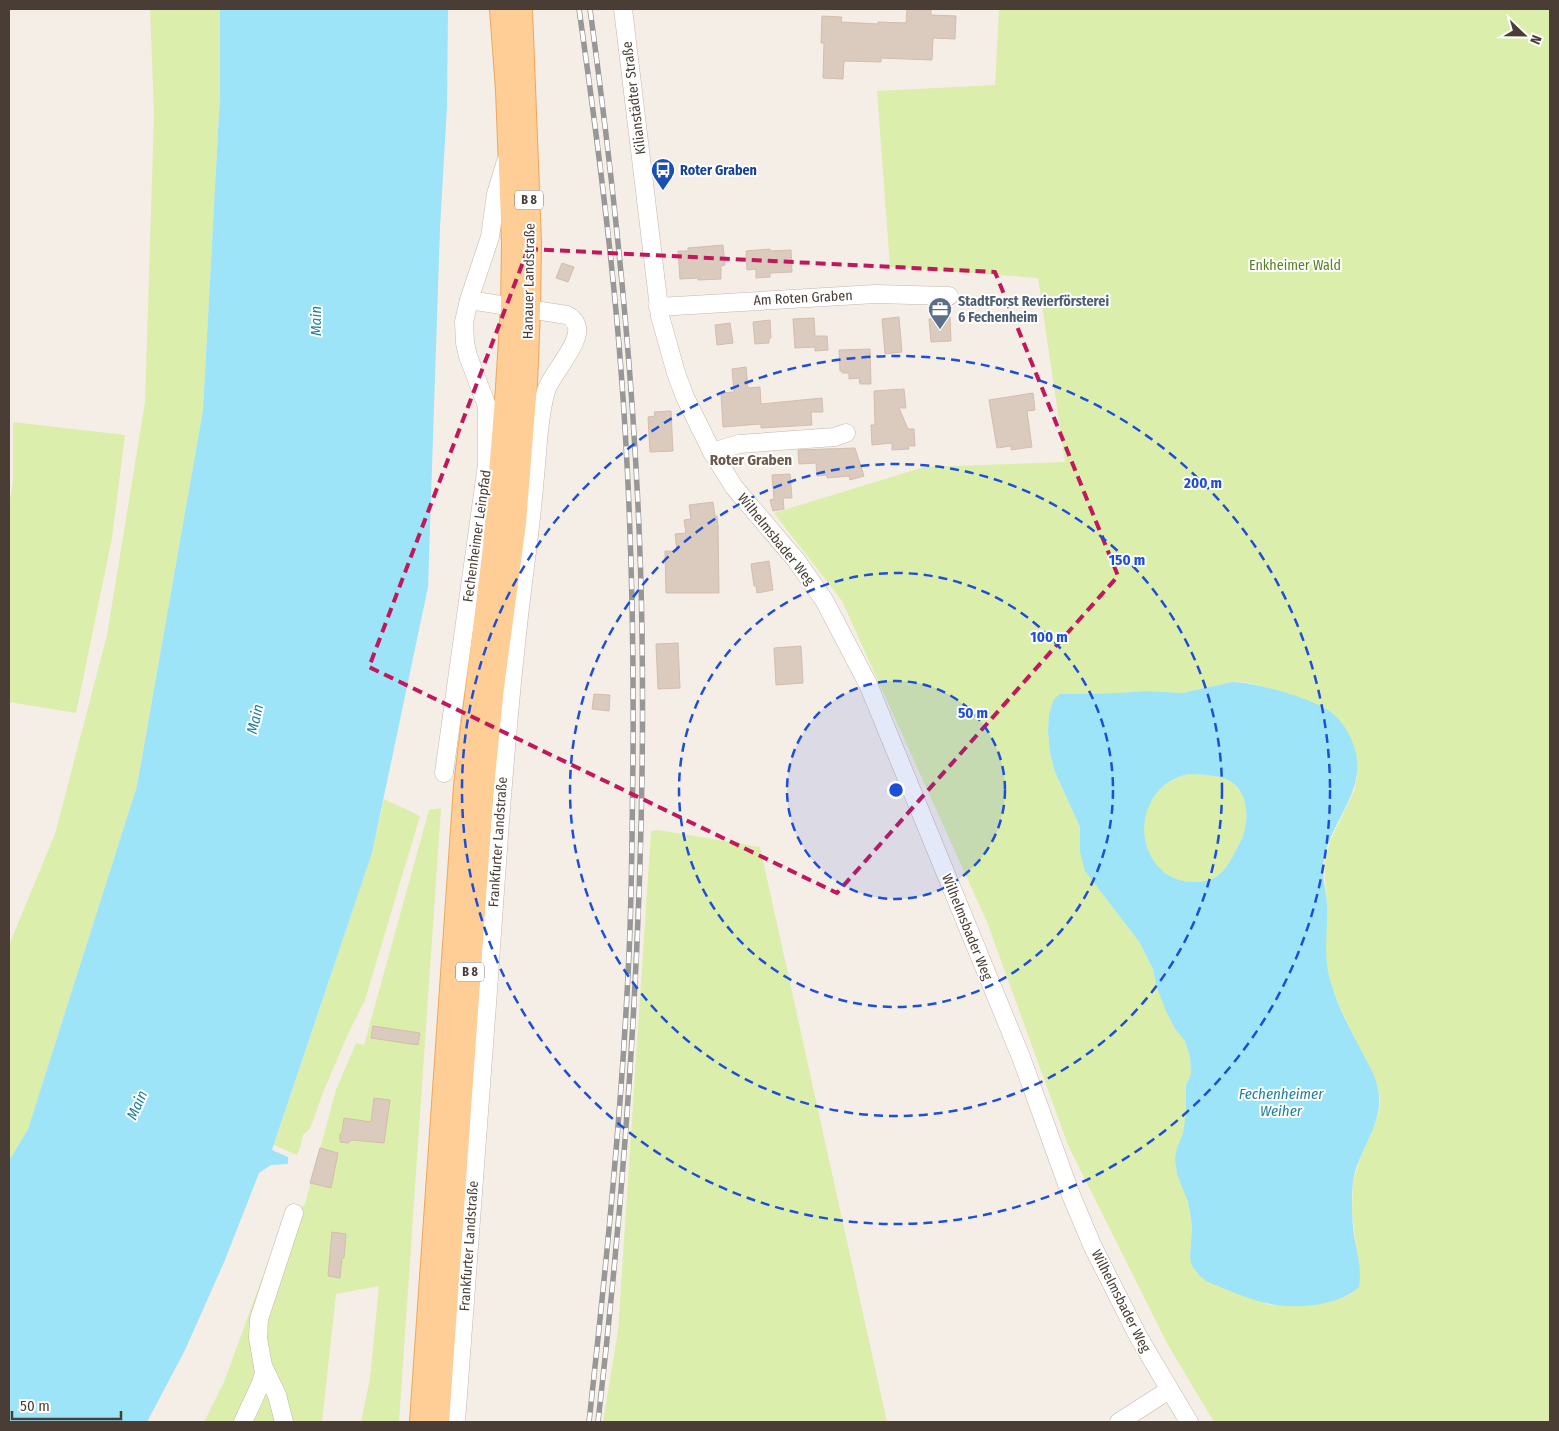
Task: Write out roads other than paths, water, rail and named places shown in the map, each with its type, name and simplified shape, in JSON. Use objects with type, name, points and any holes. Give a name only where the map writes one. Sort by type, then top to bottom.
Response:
[{"type":"main road","name":"Hanauer Landstraße","points":[[501,9],[510,148],[513,244],[521,309]]},
{"type":"main road","name":"Hanauer Landstraße","points":[[438,1422],[482,796],[493,687],[515,523],[521,309],[528,175],[521,9]]},
{"type":"main road","name":"B 8","points":[[421,1422],[465,786],[494,547],[505,415],[521,309]]},
{"type":"street","name":"Kilianstädter Straße","points":[[623,9],[658,307]]},
{"type":"street","name":"Fechenheimer Leinpfad","points":[[444,773],[486,465],[487,406],[468,356],[464,322],[469,300],[490,236],[496,194],[510,148]]},
{"type":"street","name":"Am Roten Graben","points":[[658,307],[874,294],[949,296]]},
{"type":"street","points":[[469,300],[521,309]]},
{"type":"street","name":"Wilhelmsbader Weg","points":[[658,307],[676,373],[712,452],[734,487],[796,560],[824,600],[868,684],[1021,1057],[1071,1195],[1092,1244],[1139,1338],[1189,1422]]},
{"type":"street","name":"Frankfurter Landstraße","points":[[456,1422],[502,789],[512,677],[533,509],[540,424],[549,382],[573,346],[578,329],[574,318],[567,315],[521,309]]},
{"type":"street","points":[[712,452],[739,444],[835,437],[846,433]]},
{"type":"street","points":[[243,1422],[264,1372],[258,1338],[259,1319],[294,1213]]},
{"type":"street","points":[[263,1366],[277,1395],[284,1422]]},
{"type":"street","points":[[1119,1422],[1169,1390]]},
{"type":"water","name":"Main","points":[[220,9],[448,9],[447,106],[440,228],[428,587],[372,853],[272,1150],[288,1157],[288,1164],[271,1165],[259,1173],[225,1260],[185,1350],[147,1422],[9,1422],[9,1161],[28,1129],[137,786],[203,410],[220,95]]},
{"type":"water","name":"Fechenheimer Weiher","points":[[1232,682],[1255,685],[1299,697],[1332,713],[1338,719],[1352,741],[1357,759],[1356,777],[1352,793],[1330,840],[1325,856],[1323,873],[1327,903],[1326,956],[1335,995],[1374,1076],[1379,1102],[1378,1114],[1360,1158],[1353,1182],[1352,1215],[1360,1267],[1359,1287],[1346,1296],[1326,1303],[1289,1306],[1261,1302],[1206,1281],[1192,1266],[1190,1258],[1192,1225],[1188,1202],[1177,1174],[1175,1159],[1183,1133],[1186,1113],[1186,1085],[1191,1074],[1190,1057],[1185,1041],[1175,1029],[1167,1013],[1157,988],[1153,969],[1140,943],[1085,871],[1080,852],[1080,827],[1055,772],[1050,753],[1049,714],[1054,699],[1060,694],[1146,691],[1182,693]],"holes":[[[1189,774],[1219,777],[1234,784],[1240,790],[1246,810],[1245,829],[1232,857],[1220,874],[1205,881],[1180,880],[1168,875],[1151,857],[1146,845],[1144,832],[1149,806],[1156,794],[1170,781]]]},
{"type":"railway","points":[[579,9],[603,189],[617,325],[627,468],[633,663],[631,882],[626,1013],[613,1188],[589,1422]]},
{"type":"railway","points":[[590,9],[610,164],[632,398],[637,476],[642,633],[641,831],[633,1028],[618,1225],[598,1422]]},
{"type":"place","name":"Roter Graben","points":[[663,191]]},
{"type":"place","name":"StadtForst Revierförsterei 6 Fechenheim","points":[[940,330]]},
{"type":"district","name":"Roter Graben","points":[[751,460]]},
{"type":"park label","name":"Enkheimer Wald","points":[[1295,265]]}]
